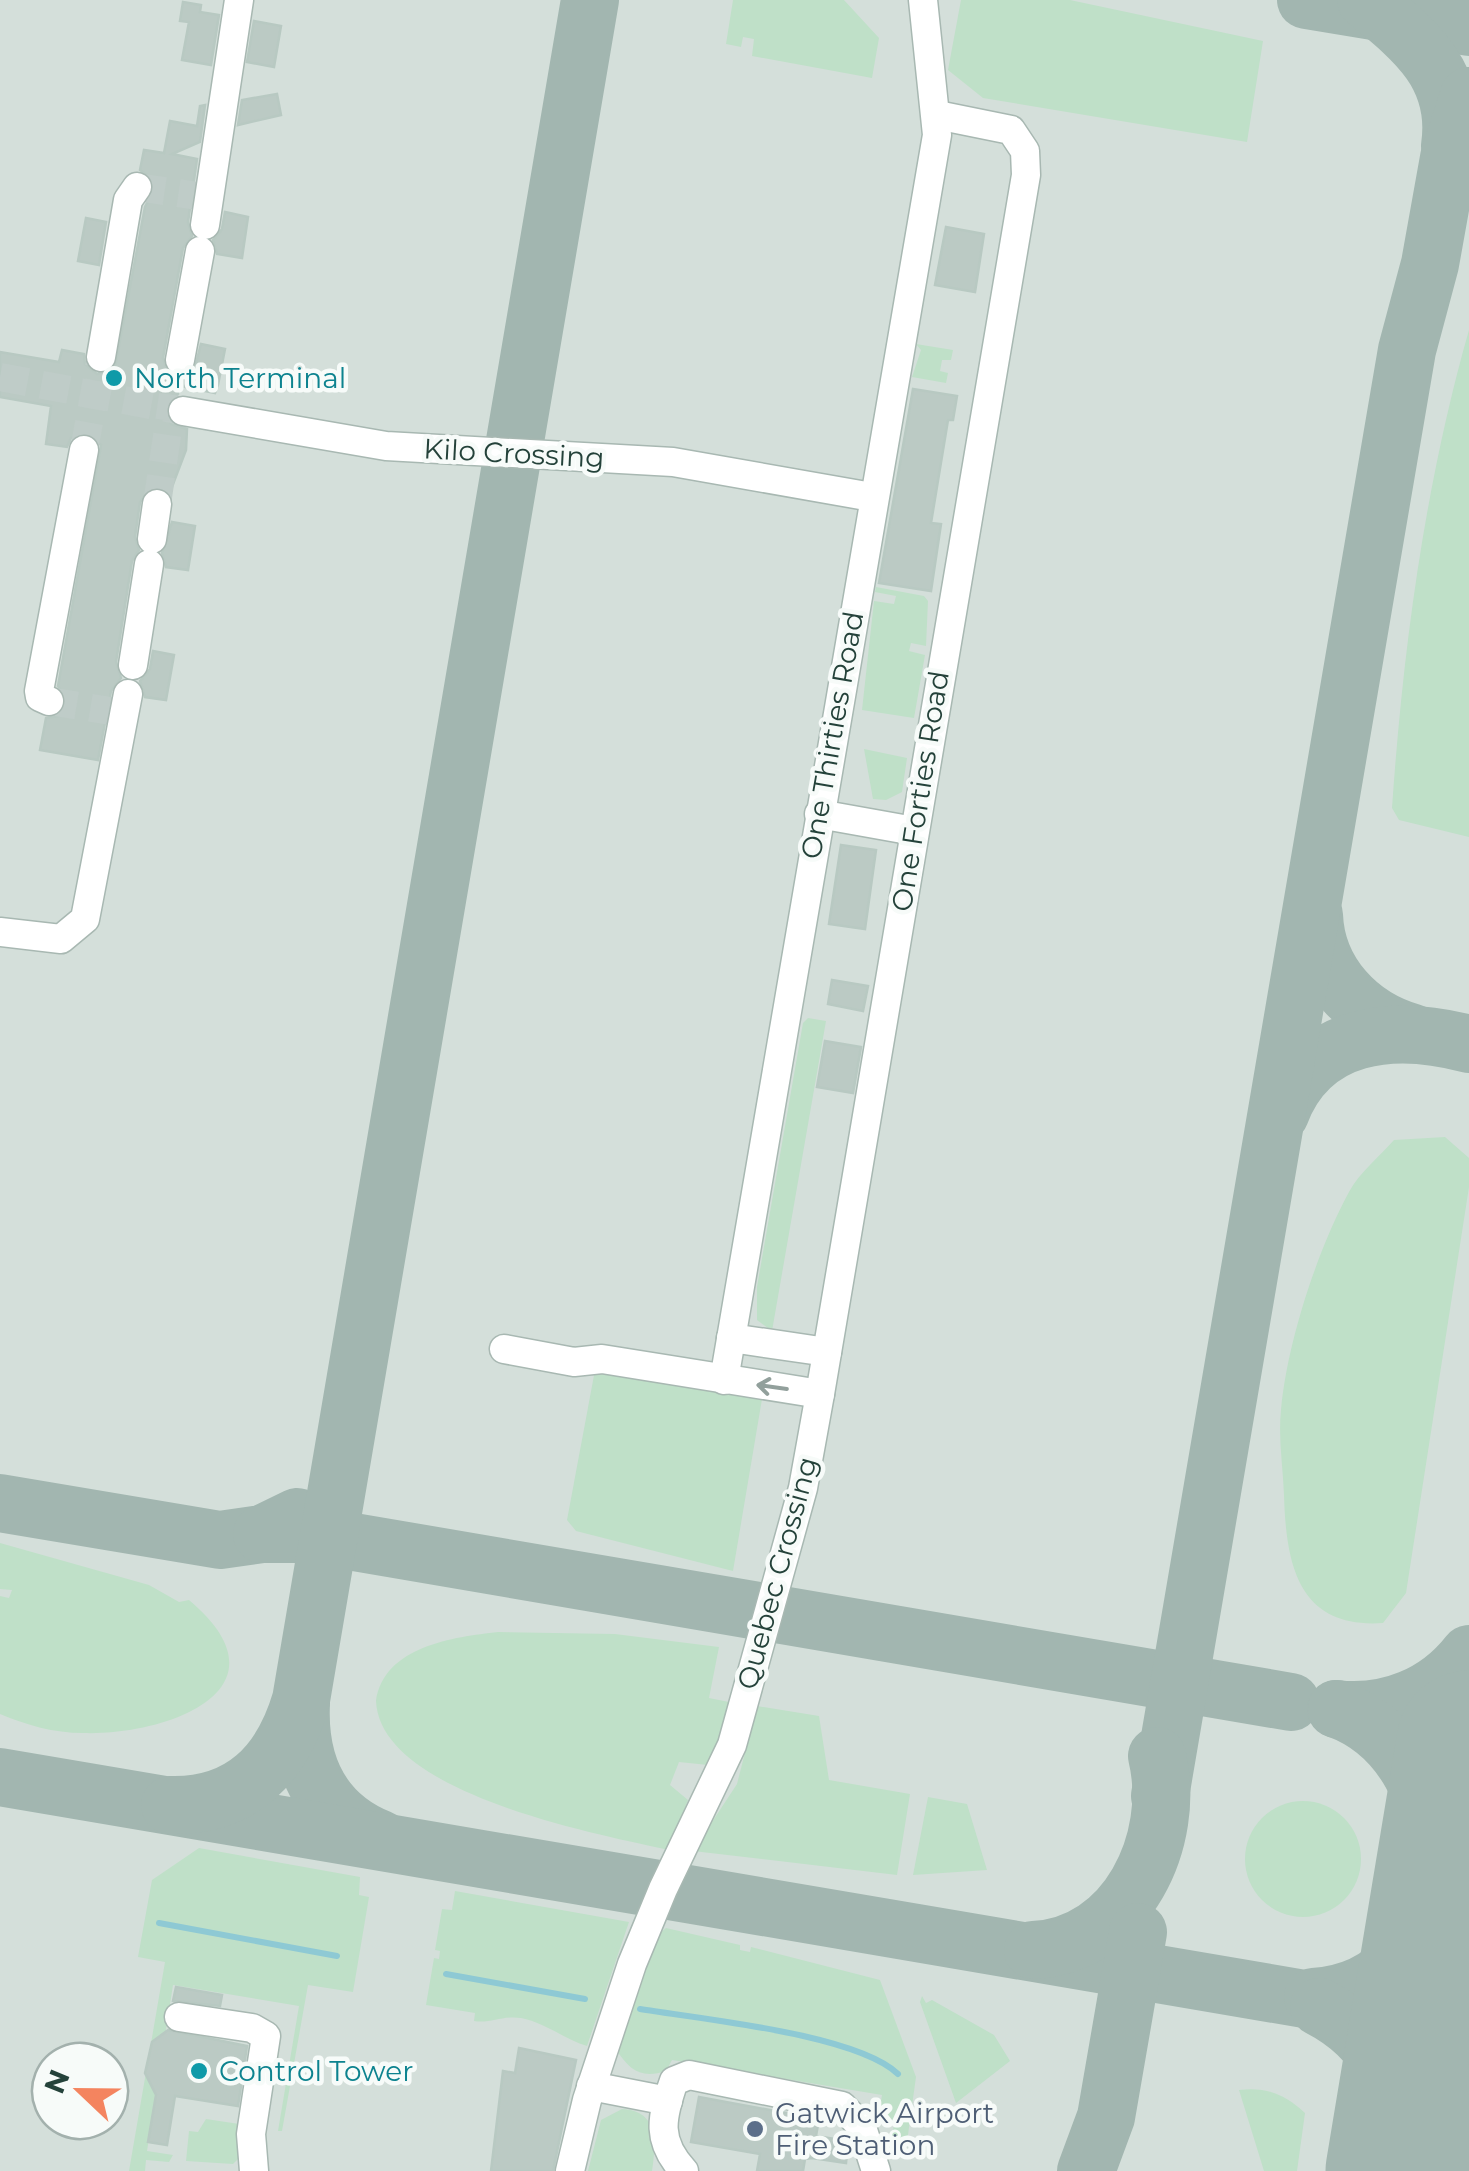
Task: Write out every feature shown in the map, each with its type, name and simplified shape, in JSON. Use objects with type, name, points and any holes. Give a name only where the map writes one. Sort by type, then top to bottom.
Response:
[{"type":"lane","name":"One Thirties Road","points":[[724,1380],[935,103],[923,0]]},
{"type":"lane","name":"Kilo Crossing","points":[[240,1],[178,388],[373,444],[513,456],[655,460],[872,497]]},
{"type":"lane","name":"One Forties Road","points":[[812,1442],[1026,175],[1022,141],[1001,126],[935,103]]},
{"type":"lane","points":[[101,357],[128,200],[137,187]]},
{"type":"lane","points":[[44,696],[84,450]]},
{"type":"lane","points":[[133,666],[157,504]]},
{"type":"lane","points":[[0,932],[61,939],[85,920],[124,709]]},
{"type":"lane","points":[[819,814],[914,831]]},
{"type":"lane","points":[[731,1338],[827,1352]]},
{"type":"lane","points":[[504,1350],[574,1362],[602,1359],[820,1394]]},
{"type":"lane","name":"Quebec Crossing","points":[[570,2171],[591,2086],[643,1935],[722,1770],[812,1442]]},
{"type":"lane","points":[[179,2016],[252,2028],[266,2036],[252,2134],[254,2171]]},
{"type":"lane","points":[[684,2171],[664,2146],[674,2081],[689,2075],[830,2101],[857,2118],[876,2171]]},
{"type":"lane","points":[[591,2086],[668,2101]]},
{"type":"shaded area","points":[[0,0],[1469,0],[1469,2171],[0,2171]]},
{"type":"green space","points":[[733,0],[844,0],[879,38],[872,78],[752,56],[754,39],[743,37],[741,47],[726,44]]},
{"type":"green space","points":[[961,0],[1070,0],[1263,41],[1247,142],[983,98],[948,70]]},
{"type":"green space","points":[[1469,330],[1469,837],[1399,820],[1392,808],[1402,687],[1418,567],[1440,447]]},
{"type":"green space","points":[[916,344],[953,350],[951,360],[942,360],[940,371],[948,373],[946,383],[912,377],[921,350]]},
{"type":"green space","points":[[876,587],[924,596],[928,601],[926,646],[911,643],[909,651],[925,655],[914,718],[862,710],[874,601],[894,604],[896,596],[875,592]]},
{"type":"green space","points":[[864,749],[907,758],[902,792],[886,800],[873,799]]},
{"type":"green space","points":[[808,1018],[826,1021],[772,1331],[757,1320],[757,1287],[803,1023]]},
{"type":"green space","points":[[1445,1137],[1469,1158],[1469,1187],[1406,1593],[1383,1623],[1354,1622],[1332,1615],[1315,1603],[1302,1587],[1294,1567],[1285,1521],[1280,1442],[1284,1384],[1315,1269],[1353,1185],[1394,1140]]},
{"type":"green space","points":[[595,1370],[762,1399],[733,1571],[576,1531],[567,1520]]},
{"type":"green space","points":[[0,1543],[149,1585],[179,1602],[189,1600],[219,1632],[229,1659],[224,1682],[207,1701],[181,1716],[115,1732],[61,1732],[0,1714],[0,1596],[9,1598],[12,1590],[0,1589]]},
{"type":"green space","points":[[498,1632],[615,1634],[719,1647],[709,1698],[729,1702],[718,1747],[708,1765],[679,1762],[670,1785],[688,1800],[669,1850],[497,1804],[452,1785],[413,1761],[387,1733],[376,1701],[392,1668],[424,1648]]},
{"type":"green space","points":[[757,1706],[819,1716],[829,1780],[910,1794],[897,1875],[693,1851],[737,1784]]},
{"type":"green space","points":[[928,1797],[967,1804],[987,1870],[913,1875]]},
{"type":"green space","points":[[1303,1801],[1325,1806],[1344,1818],[1356,1837],[1361,1859],[1356,1881],[1344,1900],[1325,1912],[1303,1917],[1281,1912],[1262,1900],[1250,1881],[1245,1859],[1250,1837],[1262,1818],[1281,1806]]},
{"type":"green space","points":[[199,1848],[360,1877],[359,1895],[369,1897],[353,1992],[308,1985],[282,2131],[278,2131],[299,2006],[173,1985],[147,2151],[173,2155],[169,2162],[146,2160],[145,2171],[129,2171],[165,1962],[138,1957],[152,1880]]},
{"type":"green space","points":[[455,1891],[629,1922],[587,2046],[521,2018],[474,2021],[475,2013],[426,2005],[434,1958],[439,1959],[440,1951],[435,1950],[442,1909],[452,1910]]},
{"type":"green space","points":[[666,1928],[740,1945],[740,1950],[750,1952],[751,1947],[880,1980],[916,2077],[907,2142],[892,2138],[894,2124],[878,2121],[882,2095],[672,2060],[666,2071],[657,2073],[643,2073],[631,2067],[616,2049],[659,1934]]},
{"type":"green space","points":[[922,1996],[926,2003],[932,2000],[994,2035],[1010,2061],[956,2103],[920,2002]]},
{"type":"green space","points":[[1239,2090],[1275,2093],[1305,2113],[1297,2171],[1264,2171]]},
{"type":"green space","points":[[622,2109],[634,2111],[649,2122],[654,2140],[652,2171],[588,2171],[601,2120]]},
{"type":"green space","points":[[206,2119],[246,2125],[241,2156],[233,2164],[186,2161],[189,2131],[198,2132]]},
{"type":"building","points":[[183,2],[201,5],[200,12],[219,15],[211,65],[182,60],[189,22],[180,21]]},
{"type":"building","points":[[254,21],[281,26],[274,67],[247,62]]},
{"type":"building","points":[[277,94],[281,115],[238,125],[242,100]]},
{"type":"building","name":"North Terminal","points":[[205,105],[200,142],[172,154],[197,159],[188,222],[192,236],[183,248],[163,358],[168,373],[185,377],[194,371],[201,344],[225,349],[218,385],[215,393],[176,385],[178,394],[166,407],[171,424],[187,429],[186,450],[170,492],[151,488],[140,502],[135,537],[139,550],[132,561],[116,662],[121,678],[111,691],[98,760],[40,750],[46,718],[58,716],[65,707],[66,698],[58,686],[101,445],[86,433],[71,438],[67,447],[46,444],[51,406],[0,397],[0,352],[59,362],[62,350],[84,354],[85,364],[97,374],[115,367],[145,207],[154,189],[152,179],[140,170],[144,150],[164,153],[170,121],[197,126],[200,106]]},
{"type":"building","points":[[225,212],[248,217],[242,258],[217,254],[213,240],[222,229]]},
{"type":"building","points":[[86,218],[106,222],[99,265],[78,261]]},
{"type":"building","points":[[946,227],[984,234],[975,292],[935,285]]},
{"type":"building","points":[[913,389],[957,396],[953,420],[948,420],[931,523],[941,524],[931,591],[879,583]]},
{"type":"building","points":[[172,522],[195,526],[188,570],[166,567],[162,553]]},
{"type":"building","points":[[153,651],[174,655],[166,700],[145,697],[140,681],[150,669]]},
{"type":"building","points":[[841,845],[876,850],[865,929],[829,924]]},
{"type":"building","points":[[832,980],[868,986],[863,1011],[828,1004]]},
{"type":"building","points":[[825,1041],[861,1047],[853,1093],[817,1087]]},
{"type":"building","points":[[176,1987],[222,1995],[220,2006],[173,2001]]},
{"type":"building","name":"Control Tower","points":[[168,2030],[247,2046],[238,2106],[175,2096],[167,2145],[148,2142],[156,2095],[145,2073],[152,2042]]},
{"type":"building","points":[[519,2048],[576,2060],[553,2171],[491,2171],[503,2071],[515,2073]]},
{"type":"building","name":"Gatwick Airport Fire Station","points":[[699,2097],[819,2119],[816,2136],[848,2141],[846,2163],[812,2158],[805,2159],[803,2171],[757,2171],[760,2154],[691,2142]]},
{"type":"waterway","points":[[159,1923],[337,1956]]},
{"type":"waterway","points":[[446,1974],[585,1999]]},
{"type":"waterway","points":[[640,2009],[814,2038],[877,2060],[898,2074]]},
{"type":"taxiway","points":[[170,1805],[218,1799],[255,1778],[282,1744],[301,1700],[590,0]]},
{"type":"taxiway","points":[[1306,0],[1469,27]]},
{"type":"taxiway","points":[[1366,0],[1417,45],[1441,80],[1448,99],[1450,146]]},
{"type":"taxiway","points":[[1160,1796],[1407,350],[1430,264],[1449,158],[1469,96]]},
{"type":"taxiway","points":[[1314,915],[1323,956],[1344,990],[1375,1016],[1413,1033]]},
{"type":"taxiway","points":[[1280,1114],[1294,1086],[1312,1065],[1358,1040],[1412,1035],[1469,1044]]},
{"type":"taxiway","points":[[0,1503],[220,1540],[262,1534],[297,1517]]},
{"type":"taxiway","points":[[262,1534],[307,1534],[1291,1702]]},
{"type":"taxiway","points":[[1336,1709],[1374,1709],[1410,1699],[1442,1681],[1469,1654]]},
{"type":"taxiway","points":[[301,1703],[304,1747],[317,1785],[342,1816],[380,1839]]},
{"type":"taxiway","points":[[1313,1997],[1364,1984],[1401,1955],[1424,1915],[1433,1868],[1429,1819],[1411,1773],[1380,1735],[1337,1709]]},
{"type":"taxiway","points":[[1033,1950],[1066,1944],[1095,1930],[1119,1909],[1138,1883],[1159,1821],[1161,1788],[1157,1756]]},
{"type":"taxiway","points":[[0,1777],[1369,2010],[1434,2045],[1469,2102]]},
{"type":"taxiway","points":[[1441,1908],[1434,1978],[1460,2074]]},
{"type":"taxiway","points":[[1086,2171],[1106,2117],[1138,1932]]},
{"type":"taxiway","points":[[1319,2007],[1358,2035],[1384,2070],[1398,2111],[1400,2159]]},
{"type":"runway","points":[[1398,2171],[1469,1743]]},
{"type":"tunnel","points":[[137,187],[204,197]]},
{"type":"tunnel","points":[[84,450],[101,357]]},
{"type":"tunnel","points":[[0,377],[183,411]]},
{"type":"tunnel","points":[[157,504],[173,395]]},
{"type":"tunnel","points":[[49,701],[116,712]]},
{"type":"place","name":"North Terminal","points":[[114,378]]},
{"type":"place","name":"Control Tower","points":[[199,2071]]},
{"type":"place","name":"Gatwick Airport Fire Station","points":[[755,2129]]}]
